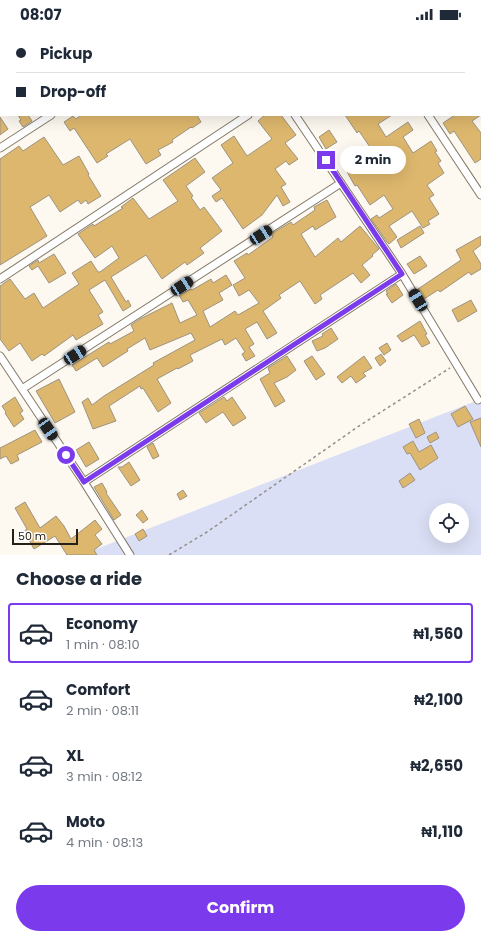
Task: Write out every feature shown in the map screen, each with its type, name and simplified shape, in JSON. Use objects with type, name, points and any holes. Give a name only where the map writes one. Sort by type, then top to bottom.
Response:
[{"type":"street","points":[[0,148],[49,116]]},
{"type":"street","points":[[0,279],[246,116]]},
{"type":"street","points":[[296,116],[402,274],[478,400]]},
{"type":"street","points":[[429,116],[481,195]]},
{"type":"street","points":[[22,390],[341,183]]},
{"type":"street","points":[[84,482],[402,274]]},
{"type":"street","points":[[0,356],[84,482],[130,555]]},
{"type":"path","points":[[169,555],[207,532],[359,426],[456,364]]},
{"type":"shaded area","points":[[481,399],[481,555],[81,555]]},
{"type":"building","points":[[19,116],[29,116],[32,121],[23,127],[19,121],[21,120]]},
{"type":"building","points":[[73,116],[76,119],[80,116],[198,116],[201,122],[172,140],[173,142],[158,150],[161,155],[146,164],[130,139],[106,154],[108,156],[97,163],[74,128],[70,131],[64,122]]},
{"type":"building","points":[[264,116],[282,116],[296,135],[285,143],[298,159],[289,165],[286,161],[275,169],[286,184],[281,187],[290,202],[283,206],[277,195],[262,215],[243,229],[222,198],[216,202],[212,196],[221,190],[212,178],[233,163],[221,145],[234,136],[247,156],[272,139],[258,121]]},
{"type":"building","points":[[346,116],[390,116],[378,124],[386,137],[408,122],[413,130],[403,137],[413,153],[431,141],[437,151],[435,152],[441,161],[438,163],[444,173],[427,185],[434,195],[429,198],[439,214],[428,221],[430,224],[423,228],[412,211],[389,226],[397,237],[389,244],[387,242],[371,219],[377,215],[379,218],[393,209],[384,195],[370,205],[357,185],[355,186],[346,170],[374,153],[359,131],[357,133]]},
{"type":"building","points":[[454,116],[480,116],[472,121],[481,133],[481,159],[475,163],[454,131],[450,134],[443,123]]},
{"type":"building","points":[[0,117],[8,129],[0,135]]},
{"type":"building","points":[[329,130],[337,142],[326,149],[319,137]]},
{"type":"building","points":[[44,137],[63,165],[79,156],[89,174],[88,175],[101,196],[88,204],[86,200],[81,204],[78,200],[60,212],[49,195],[30,207],[47,236],[0,265],[0,159],[19,146],[23,151]]},
{"type":"building","points":[[195,158],[205,172],[186,186],[193,196],[191,197],[200,210],[204,207],[222,231],[200,248],[204,253],[187,265],[185,262],[162,279],[146,255],[111,277],[126,302],[128,300],[131,306],[123,311],[105,280],[89,290],[103,312],[98,315],[103,324],[76,340],[73,335],[44,356],[42,354],[32,361],[20,343],[9,351],[0,339],[0,286],[10,279],[25,299],[34,293],[43,308],[79,284],[72,273],[91,261],[98,272],[100,272],[119,258],[112,246],[95,258],[78,234],[123,208],[121,207],[133,198],[149,219],[178,201],[163,180]]},
{"type":"building","points":[[327,200],[336,217],[315,230],[313,226],[301,234],[315,257],[338,238],[341,242],[360,226],[379,249],[362,265],[370,275],[361,283],[353,273],[320,295],[322,299],[315,304],[300,281],[279,295],[281,298],[263,311],[277,333],[267,339],[257,322],[245,329],[254,344],[249,347],[255,356],[246,361],[242,354],[245,352],[236,338],[225,345],[222,339],[190,355],[193,361],[157,379],[171,403],[158,412],[143,388],[141,389],[140,386],[109,406],[116,421],[93,429],[82,402],[88,398],[92,405],[154,365],[153,363],[195,340],[191,333],[150,350],[145,338],[103,367],[97,358],[76,371],[72,365],[109,342],[110,344],[134,331],[131,325],[172,303],[180,323],[197,315],[188,300],[183,302],[179,295],[191,289],[192,290],[211,279],[213,283],[226,275],[232,285],[219,293],[223,300],[203,311],[210,327],[235,311],[238,315],[259,303],[249,290],[239,296],[233,285],[245,278],[234,261],[247,253],[248,255],[273,237],[271,234],[291,222],[293,225],[315,210],[314,207]]},
{"type":"building","points":[[420,226],[424,233],[401,248],[397,240]]},
{"type":"building","points":[[481,236],[481,245],[473,251],[481,264],[481,269],[471,275],[469,272],[440,292],[438,290],[424,299],[418,289],[461,260],[456,250]]},
{"type":"building","points":[[54,254],[66,273],[49,283],[38,266],[32,270],[29,266],[38,260],[39,263]]},
{"type":"building","points":[[420,256],[427,266],[414,274],[407,264]]},
{"type":"building","points":[[396,284],[403,295],[392,303],[386,294],[388,294],[386,291]]},
{"type":"building","points":[[471,300],[477,311],[458,322],[452,310]]},
{"type":"building","points":[[420,321],[427,334],[425,335],[430,343],[422,347],[414,335],[402,342],[397,336]]},
{"type":"building","points":[[331,328],[338,339],[325,348],[317,351],[312,341],[323,336],[322,334]]},
{"type":"building","points":[[387,343],[391,350],[384,355],[379,348]]},
{"type":"building","points":[[381,354],[386,361],[380,366],[375,358]]},
{"type":"building","points":[[287,356],[296,370],[287,377],[274,383],[285,401],[275,407],[260,379],[270,373],[268,368]]},
{"type":"building","points":[[312,356],[325,374],[316,380],[304,361]]},
{"type":"building","points":[[364,356],[372,368],[363,373],[366,376],[356,383],[351,376],[342,383],[337,377]]},
{"type":"building","points":[[59,379],[75,412],[55,423],[36,391]]},
{"type":"building","points":[[15,397],[23,411],[20,413],[24,419],[14,427],[2,406]]},
{"type":"building","points":[[224,397],[227,401],[232,397],[246,418],[233,426],[223,412],[206,423],[199,413]]},
{"type":"building","points":[[465,406],[473,419],[458,427],[451,414]]},
{"type":"building","points":[[481,418],[481,447],[470,422]]},
{"type":"building","points":[[419,419],[425,433],[416,438],[409,424]]},
{"type":"building","points":[[35,430],[42,442],[17,455],[19,460],[11,464],[6,456],[0,459],[0,448]]},
{"type":"building","points":[[436,432],[439,438],[430,443],[427,437]]},
{"type":"building","points":[[413,441],[419,452],[431,445],[438,458],[420,470],[410,453],[407,454],[403,447]]},
{"type":"building","points":[[89,442],[99,459],[86,467],[76,450]]},
{"type":"building","points":[[153,443],[159,456],[153,459],[147,447]]},
{"type":"building","points":[[129,462],[140,480],[131,486],[118,467],[122,467]]},
{"type":"building","points":[[410,473],[415,480],[403,488],[399,481]]},
{"type":"building","points":[[102,483],[107,492],[106,493],[121,515],[114,520],[94,487]]},
{"type":"building","points":[[183,490],[187,496],[180,500],[177,494]]},
{"type":"building","points":[[25,502],[40,528],[56,516],[64,526],[71,539],[95,520],[102,529],[95,535],[102,544],[94,550],[97,555],[67,555],[55,536],[34,549],[24,531],[27,529],[15,508]]},
{"type":"building","points":[[142,510],[148,519],[143,523],[136,515]]},
{"type":"building","points":[[143,529],[147,536],[139,541],[135,534]]},
{"type":"route","points":[[66,455],[84,482],[402,274],[326,160]]}]
